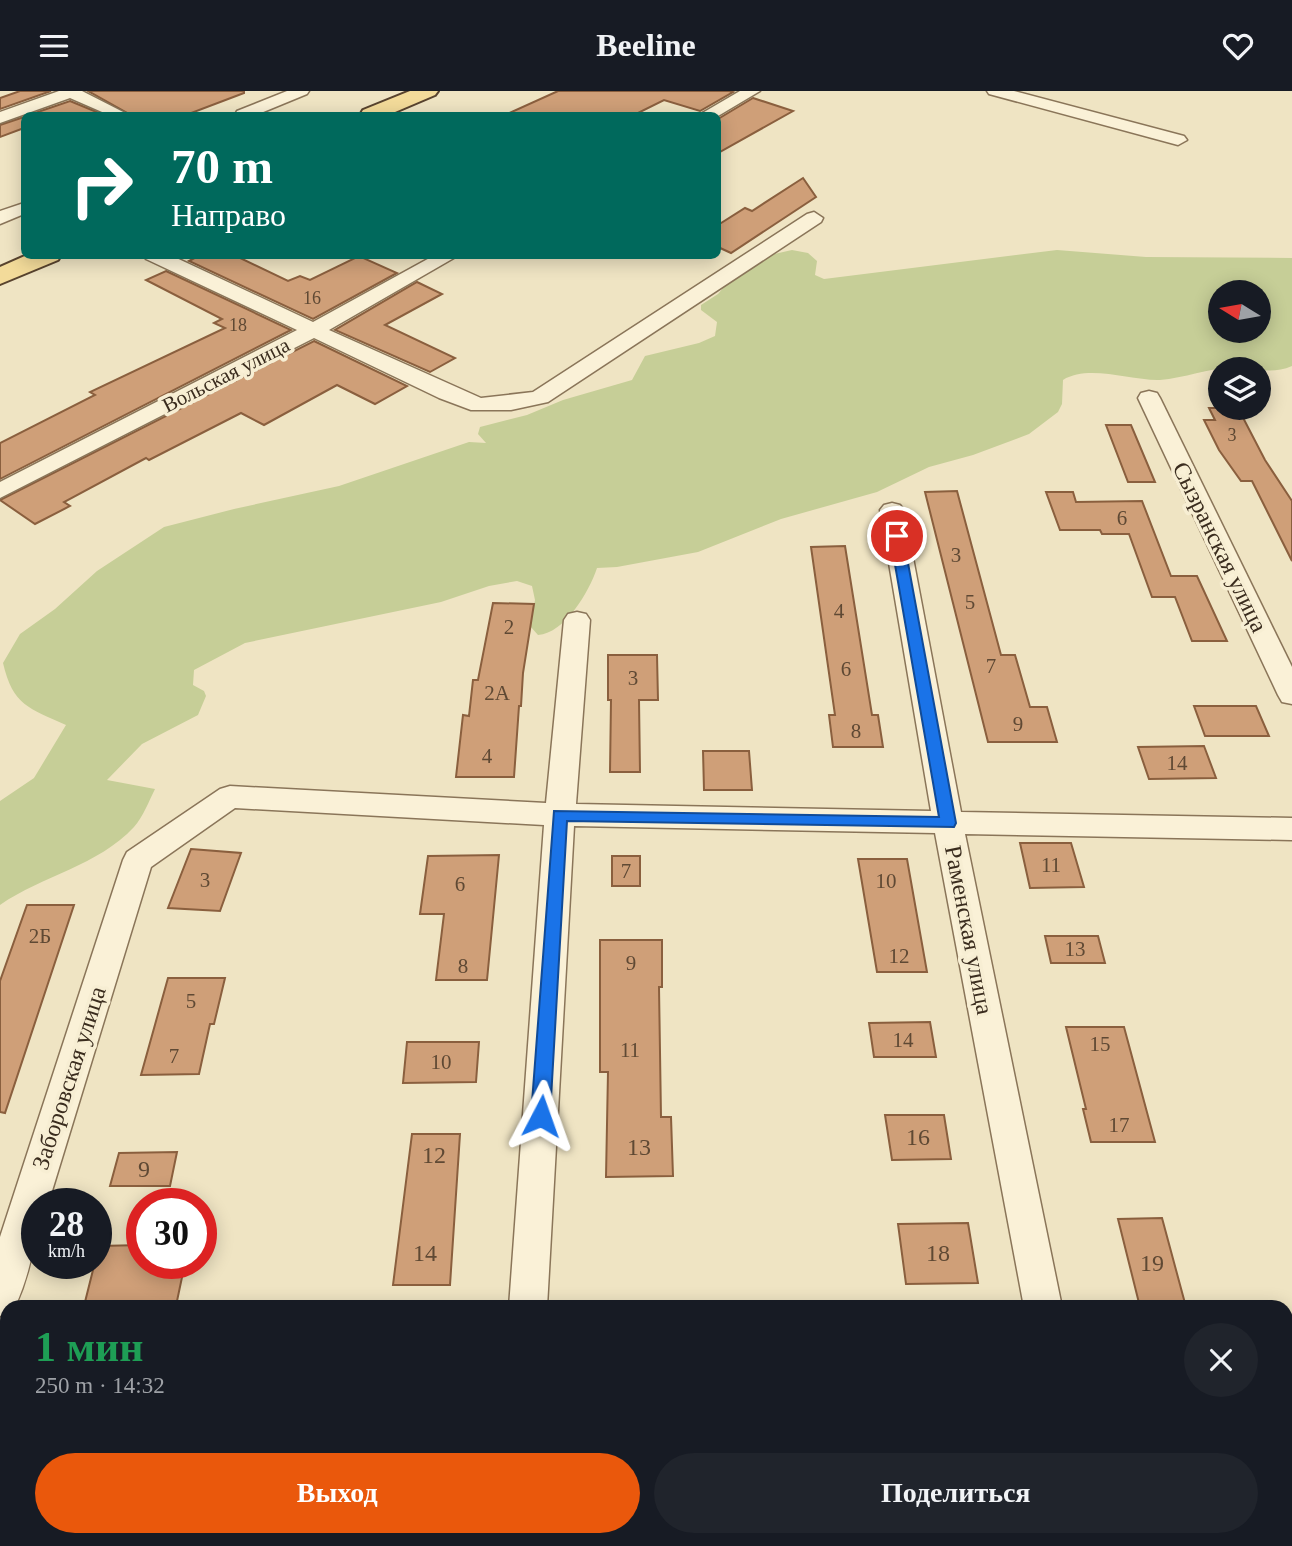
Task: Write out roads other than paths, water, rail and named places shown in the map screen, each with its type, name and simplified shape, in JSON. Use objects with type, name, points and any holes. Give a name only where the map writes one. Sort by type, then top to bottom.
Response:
[{"type":"main road","points":[[378,112],[428,91]]},
{"type":"main road","points":[[0,277],[40,259]]},
{"type":"street","points":[[0,118],[71,91],[115,112]]},
{"type":"street","points":[[250,112],[301,91]]},
{"type":"street","points":[[713,112],[752,91]]},
{"type":"street","points":[[995,91],[1178,140]]},
{"type":"street","points":[[0,218],[21,209]]},
{"type":"street","points":[[161,259],[447,393],[479,405],[511,403],[540,397],[814,218]]},
{"type":"street","name":"Вольская улица","points":[[0,491],[312,331],[443,259]]},
{"type":"street","name":"Сызранская улица","points":[[1149,398],[1292,695]]},
{"type":"street","name":"Раменская улица","points":[[892,510],[948,823],[1042,1300]]},
{"type":"street","points":[[528,1300],[560,815],[577,620]]},
{"type":"street","name":"Заборовская улица","points":[[0,1297],[138,860],[230,797],[560,815]]},
{"type":"street","points":[[560,815],[1292,829]]}]
